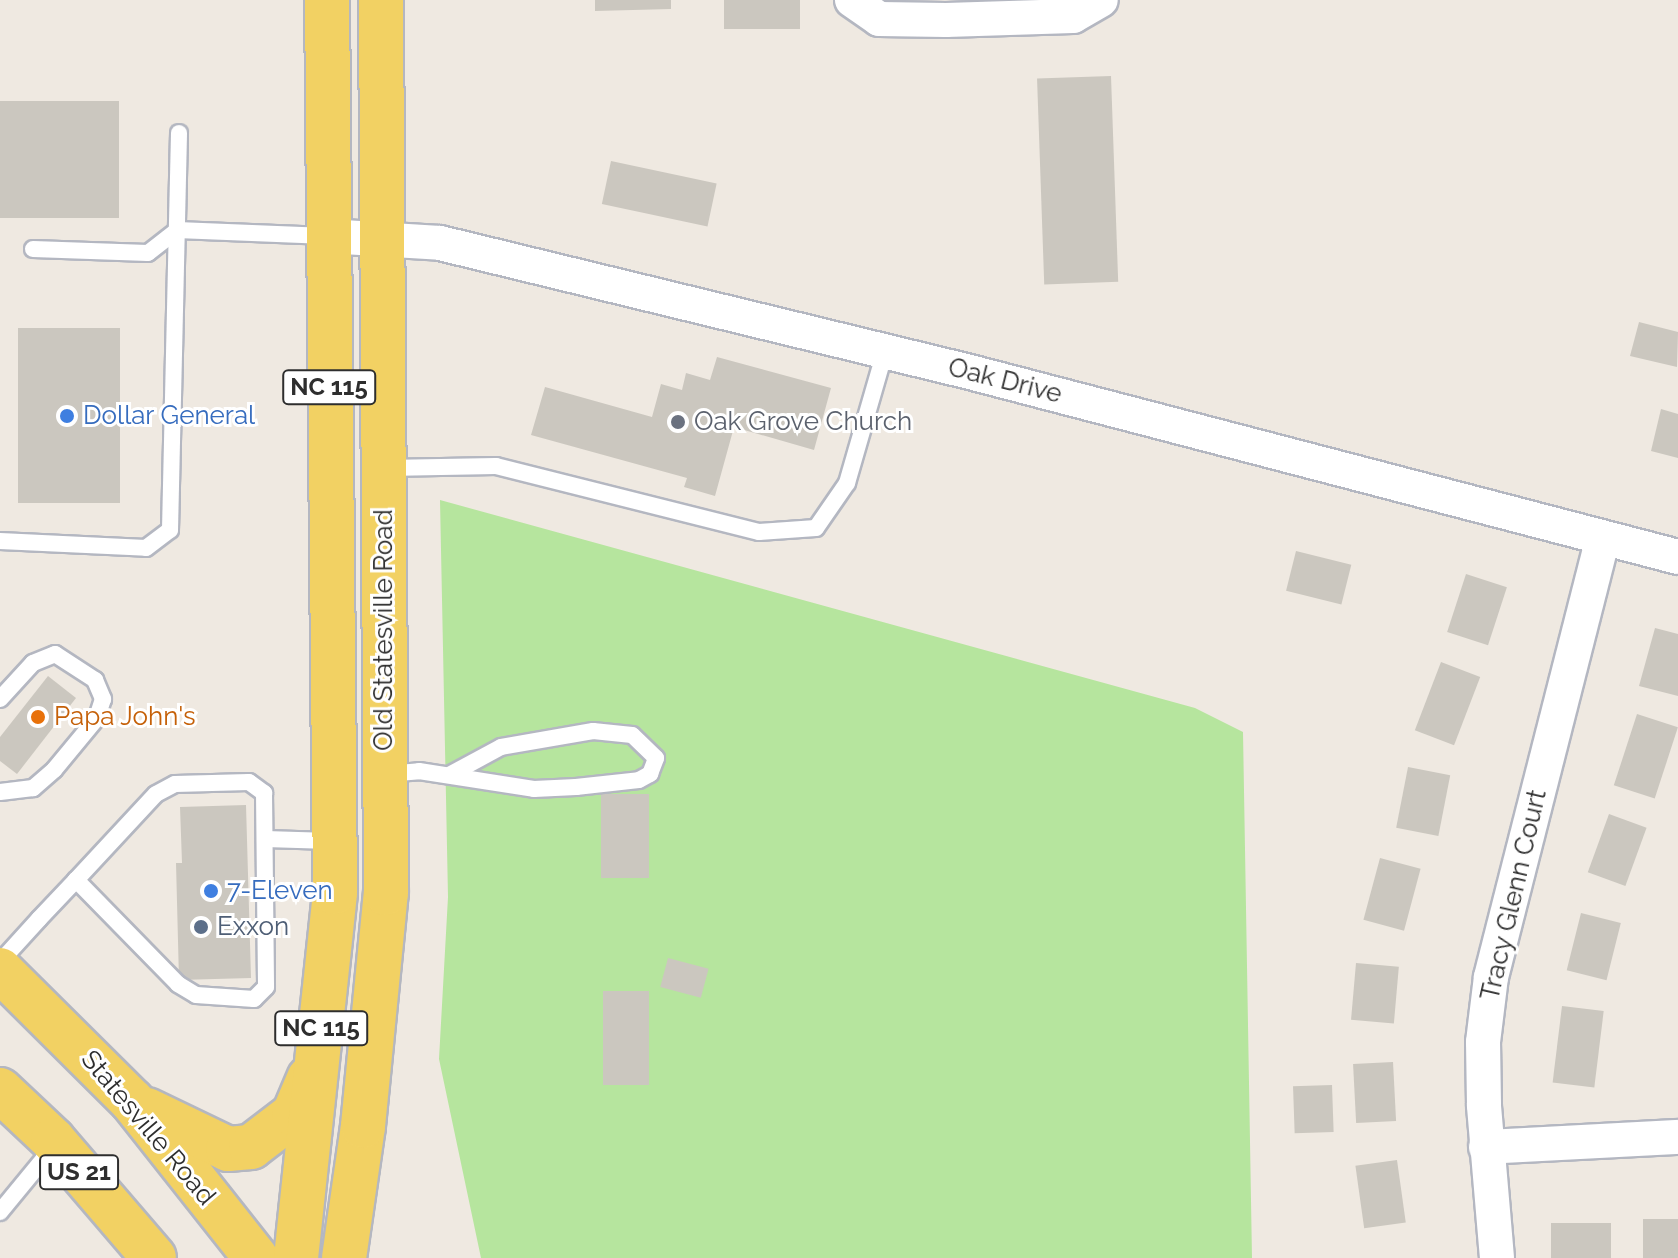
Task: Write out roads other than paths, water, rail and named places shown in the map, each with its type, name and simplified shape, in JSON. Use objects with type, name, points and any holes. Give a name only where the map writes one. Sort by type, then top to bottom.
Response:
[{"type":"main road","name":"Old Statesville Road","points":[[296,1258],[335,892],[327,0]]},
{"type":"main road","name":"Old Statesville Road","points":[[344,1258],[363,1126],[386,893],[381,0]]},
{"type":"main road","name":"Statesville Road","points":[[0,970],[132,1101],[256,1258]]},
{"type":"main road","points":[[132,1101],[217,1145],[251,1147],[294,1114],[318,1058]]},
{"type":"main road","name":"US 21","points":[[0,1090],[56,1144],[154,1258]]},
{"type":"street","points":[[852,0],[879,19],[946,20],[1073,16],[1101,0]]},
{"type":"street","name":"Oak Drive","points":[[327,236],[440,243],[885,351],[1678,557]]},
{"type":"street","name":"Tracy Glenn Court","points":[[1497,1258],[1486,1147],[1483,1042],[1491,977],[1603,538]]},
{"type":"street","points":[[1486,1147],[1678,1137]]},
{"type":"lane","points":[[0,541],[146,548],[170,530],[179,133]]},
{"type":"lane","points":[[33,249],[148,253],[177,230],[327,236]]},
{"type":"lane","points":[[383,467],[496,466],[759,532],[816,528],[847,483],[885,351]]},
{"type":"lane","points":[[0,699],[33,663],[55,654],[95,680],[103,699],[97,718],[54,770],[33,788],[0,792]]},
{"type":"lane","points":[[385,775],[451,774],[534,789],[576,787],[639,780],[650,774],[656,758],[632,735],[593,731],[501,747],[451,774]]},
{"type":"lane","points":[[0,962],[76,880],[156,794],[175,784],[249,782],[264,793],[266,987],[254,999],[196,995],[178,984],[76,880]]},
{"type":"lane","points":[[265,839],[334,841]]},
{"type":"lane","points":[[0,1212],[56,1144]]},
{"type":"place","name":"Dollar General","points":[[67,416]]},
{"type":"place","name":"Oak Grove Church","points":[[678,422]]},
{"type":"place","name":"Papa John's","points":[[38,717]]},
{"type":"place","name":"7-Eleven","points":[[211,891]]},
{"type":"place","name":"Exxon","points":[[201,927]]}]
